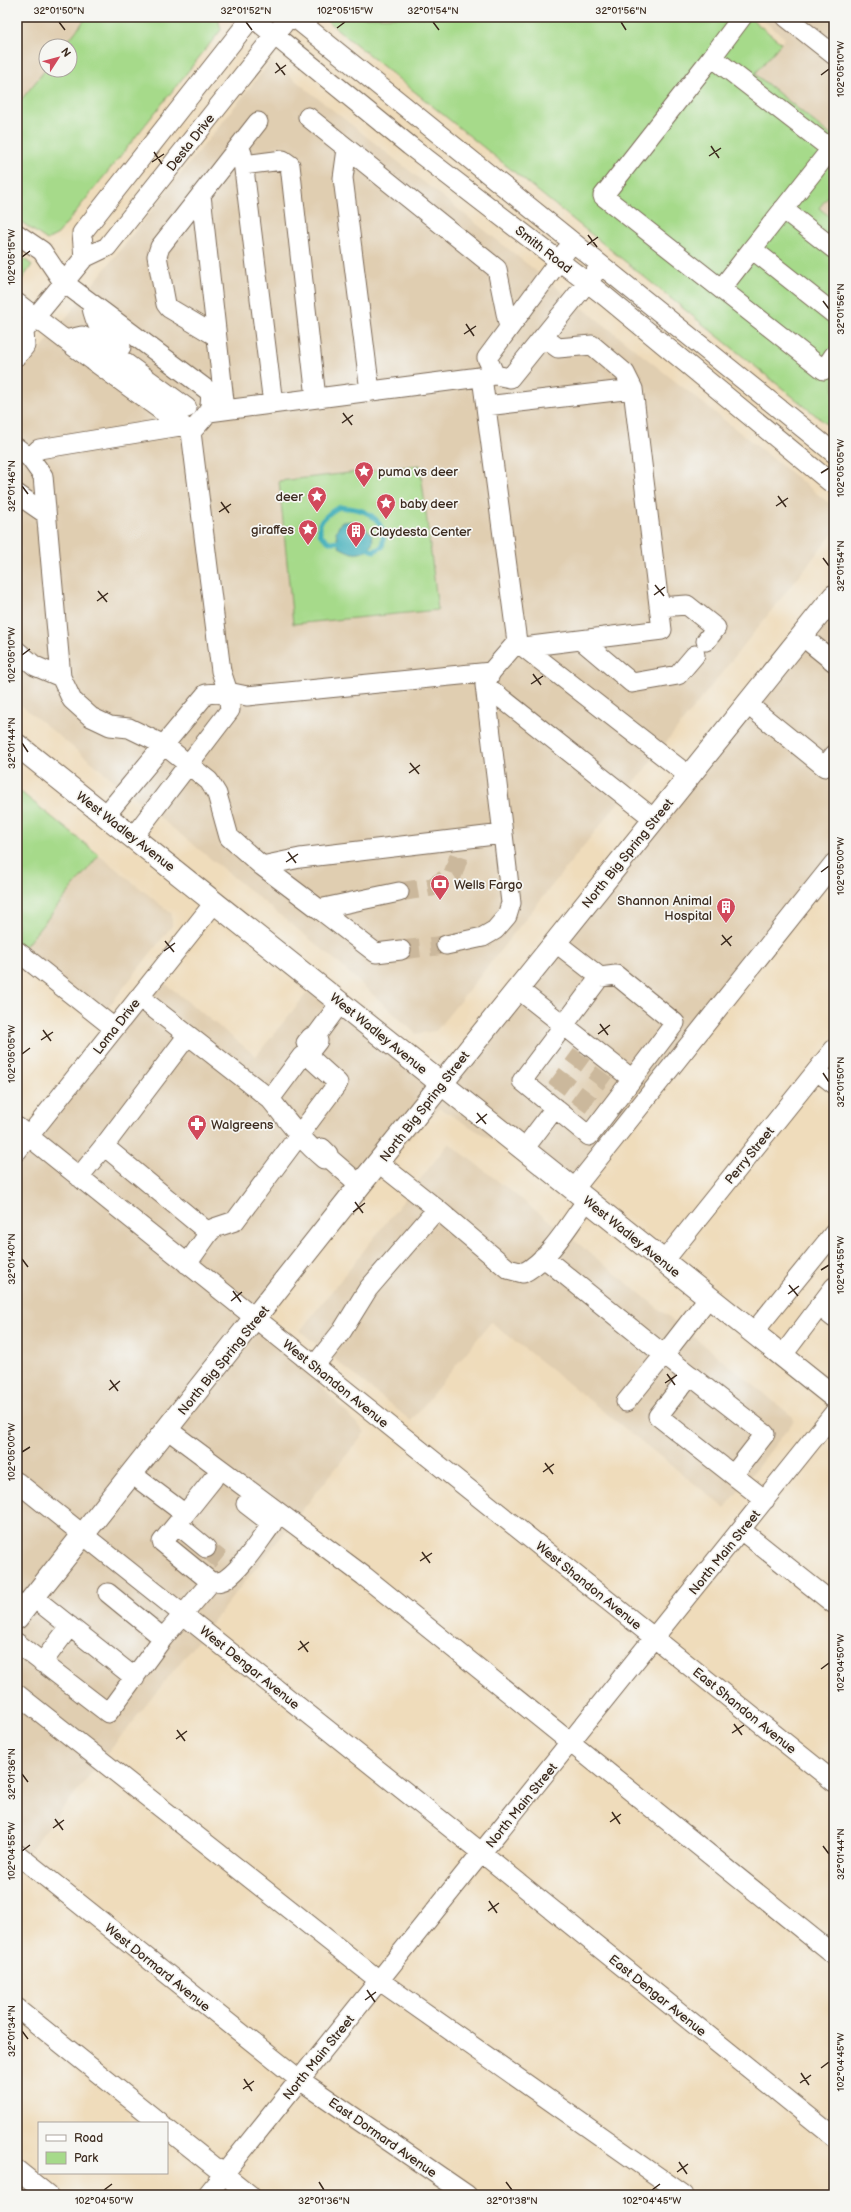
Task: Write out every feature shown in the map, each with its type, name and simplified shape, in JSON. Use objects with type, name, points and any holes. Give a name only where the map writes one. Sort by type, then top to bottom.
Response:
[{"type":"main road","name":"North Big Spring Street","points":[[17,1618],[256,1319],[360,1185],[834,596]]},
{"type":"main road","name":"West Wadley Avenue","points":[[17,746],[341,1002],[834,1397]]},
{"type":"street","name":"Smith Road","points":[[252,17],[410,146],[587,283],[830,482],[834,482]]},
{"type":"street","points":[[84,258],[82,233],[252,17]]},
{"type":"street","name":"Desta Drive","points":[[25,326],[84,258],[107,247],[289,17]]},
{"type":"street","name":"Smith Road","points":[[294,17],[834,453]]},
{"type":"street","points":[[742,17],[603,196],[824,370],[834,355]]},
{"type":"street","points":[[786,17],[834,55]]},
{"type":"street","points":[[712,57],[831,148],[721,289]]},
{"type":"street","points":[[308,117],[497,269],[509,328]]},
{"type":"street","points":[[216,336],[169,308],[166,304],[156,256],[160,246],[258,122]]},
{"type":"street","points":[[241,144],[273,404]]},
{"type":"street","points":[[347,149],[343,178],[370,392]]},
{"type":"street","points":[[244,165],[283,160],[290,165],[316,398]]},
{"type":"street","points":[[201,195],[216,336],[217,411]]},
{"type":"street","points":[[783,209],[834,249]]},
{"type":"street","points":[[17,234],[42,251],[63,282],[92,311],[197,400]]},
{"type":"street","points":[[496,377],[487,358],[573,242]]},
{"type":"street","points":[[752,249],[834,314]]},
{"type":"street","points":[[601,266],[543,337],[496,377],[486,406],[520,645],[689,776]]},
{"type":"street","points":[[17,303],[25,326],[26,346],[17,356]]},
{"type":"street","points":[[73,338],[92,311]]},
{"type":"street","points":[[25,326],[102,346],[197,400],[212,404],[217,411]]},
{"type":"street","points":[[106,816],[206,694],[229,701],[247,696],[488,679],[520,645],[581,640],[662,630],[633,389],[625,373],[592,345],[558,348],[543,337]]},
{"type":"street","points":[[73,338],[186,429],[221,672],[229,701],[188,766],[133,837]]},
{"type":"street","points":[[401,950],[376,953],[262,866],[229,837],[217,794],[209,781],[188,766],[164,744],[129,728],[110,726],[91,717],[72,700],[61,677],[43,476],[23,453],[40,449],[186,429],[217,411],[496,377]]},
{"type":"street","points":[[486,406],[633,389]]},
{"type":"street","points":[[17,494],[46,514]]},
{"type":"street","points":[[581,640],[632,683],[678,675],[716,628],[687,605],[659,607]]},
{"type":"street","points":[[802,636],[834,662]]},
{"type":"street","points":[[17,651],[35,666],[61,677]]},
{"type":"street","points":[[488,679],[654,819]]},
{"type":"street","points":[[446,945],[484,937],[495,930],[507,916],[511,903],[488,679]]},
{"type":"street","points":[[747,704],[825,767],[834,755]]},
{"type":"street","points":[[262,866],[300,858],[459,848],[503,834]]},
{"type":"street","points":[[379,1163],[437,1209],[508,1269],[523,1273],[532,1269],[543,1257],[580,1194],[834,863]]},
{"type":"street","points":[[318,909],[399,892]]},
{"type":"street","name":"Loma Drive","points":[[21,1138],[114,1028],[215,902]]},
{"type":"street","points":[[555,942],[600,977],[616,975],[674,1023],[589,1136],[561,1105],[522,1081],[600,977]]},
{"type":"street","points":[[17,951],[114,1028]]},
{"type":"street","points":[[518,989],[564,1025],[586,1050],[608,1067],[632,1079]]},
{"type":"street","points":[[139,997],[270,1099],[310,1148],[324,1159],[328,1158],[360,1185]]},
{"type":"street","points":[[188,1264],[214,1228],[234,1221],[304,1139],[338,1083],[304,1056],[300,1050],[311,1037],[316,1036],[341,1002]]},
{"type":"street","points":[[79,1177],[188,1035]]},
{"type":"street","name":"Perry Street","points":[[664,1261],[834,1049]]},
{"type":"street","points":[[270,1099],[304,1056]]},
{"type":"street","points":[[817,1070],[834,1084]]},
{"type":"street","points":[[524,1149],[561,1105]]},
{"type":"street","name":"West Shandon Avenue","points":[[21,1138],[79,1177],[655,1638]]},
{"type":"street","points":[[104,1146],[209,1234]]},
{"type":"street","points":[[314,1365],[342,1331],[368,1289],[437,1209]]},
{"type":"street","points":[[753,1333],[834,1233]]},
{"type":"street","points":[[543,1257],[765,1434],[733,1475]]},
{"type":"street","points":[[782,1356],[834,1287]]},
{"type":"street","points":[[626,1402],[709,1297]]},
{"type":"street","points":[[819,1306],[834,1318]]},
{"type":"street","points":[[690,1375],[658,1416],[765,1500]]},
{"type":"street","name":"North Main Street","points":[[207,2195],[834,1413]]},
{"type":"street","points":[[167,1429],[364,1576],[834,1955]]},
{"type":"street","points":[[132,1474],[180,1519],[206,1548]]},
{"type":"street","points":[[213,1479],[162,1542],[211,1582],[218,1582],[226,1579],[229,1567],[272,1524],[237,1496]]},
{"type":"street","name":"West Dengar Avenue","points":[[17,1482],[482,1853]]},
{"type":"street","points":[[741,1530],[834,1604]]},
{"type":"street","points":[[17,1643],[108,1713],[163,1638],[211,1582]]},
{"type":"street","points":[[108,1593],[163,1638]]},
{"type":"street","points":[[33,1597],[135,1678]]},
{"type":"street","points":[[42,1663],[70,1626]]},
{"type":"street","points":[[68,1682],[74,1682],[99,1700],[110,1700],[118,1692],[119,1678],[114,1666],[94,1649],[86,1638]]},
{"type":"street","name":"East Shandon Avenue","points":[[655,1638],[834,1782]]},
{"type":"street","points":[[17,1694],[380,1981],[684,2195]]},
{"type":"street","name":"East Dengar Avenue","points":[[482,1853],[834,2137]]},
{"type":"street","name":"West Dormard Avenue","points":[[17,1854],[300,2080]]},
{"type":"street","points":[[17,2008],[159,2122]]},
{"type":"street","name":"East Dormard Avenue","points":[[300,2080],[467,2195]]},
{"type":"street","points":[[168,2130],[250,2195]]},
{"type":"street","points":[[17,2170],[48,2195]]},
{"type":"shaded area","points":[[17,17],[87,17],[70,38],[38,38],[39,78],[17,105]]},
{"type":"shaded area","points":[[759,17],[834,17],[834,138],[755,74],[785,38]]},
{"type":"shaded area","points":[[271,61],[834,507],[834,532],[436,1031],[416,1034],[333,958],[17,702],[17,379]]},
{"type":"shaded area","points":[[834,189],[834,220],[819,208]]},
{"type":"shaded area","points":[[834,597],[834,870],[574,1192],[563,1183],[439,1108],[341,1209],[254,1317],[365,1432],[17,1866],[17,1152],[157,977],[256,1056],[315,983],[441,1084]]},
{"type":"shaded area","points":[[99,855],[172,914],[172,926],[103,1014],[23,949]]},
{"type":"shaded area","points":[[449,1143],[575,1241],[793,1417],[794,1421],[725,1508],[491,1322],[411,1421],[300,1331]]},
{"type":"green space","points":[[87,17],[218,17],[221,30],[58,234],[47,240],[17,219],[17,105],[39,78],[78,78],[78,38],[70,38]]},
{"type":"green space","points":[[322,17],[749,17],[781,43],[755,74],[834,138],[834,189],[819,208],[834,220],[834,430]]},
{"type":"green space","points":[[17,253],[32,265],[20,282],[17,280]]},
{"type":"green space","points":[[420,465],[438,610],[293,624],[279,481]]},
{"type":"green space","points":[[17,789],[99,855],[23,949],[17,944]]},
{"type":"water","points":[[353,521],[368,530],[373,538],[371,546],[361,553],[351,553],[339,547],[336,532],[341,522]]},
{"type":"waterway","points":[[338,542],[329,542],[320,534],[320,523],[326,516],[337,508],[357,509],[371,515],[380,525],[382,531],[382,547],[374,551],[369,549]]},
{"type":"tunnel","points":[[399,892],[432,887],[453,874],[459,856]]},
{"type":"tunnel","points":[[401,950],[446,945]]},
{"type":"tunnel","points":[[556,1089],[582,1054]]},
{"type":"tunnel","points":[[578,1107],[604,1072]]},
{"type":"tunnel","points":[[206,1548],[224,1563]]},
{"type":"place","name":"puma vs deer","points":[[364,488]]},
{"type":"place","name":"deer","points":[[317,513]]},
{"type":"place","name":"baby deer","points":[[386,520]]},
{"type":"place","name":"giraffes","points":[[308,546]]},
{"type":"place","name":"Claydesta Center","points":[[356,548]]},
{"type":"place","name":"Wells Fargo","points":[[440,901]]},
{"type":"place","name":"Shannon Animal Hospital","points":[[726,924]]},
{"type":"place","name":"Walgreens","points":[[197,1141]]}]
